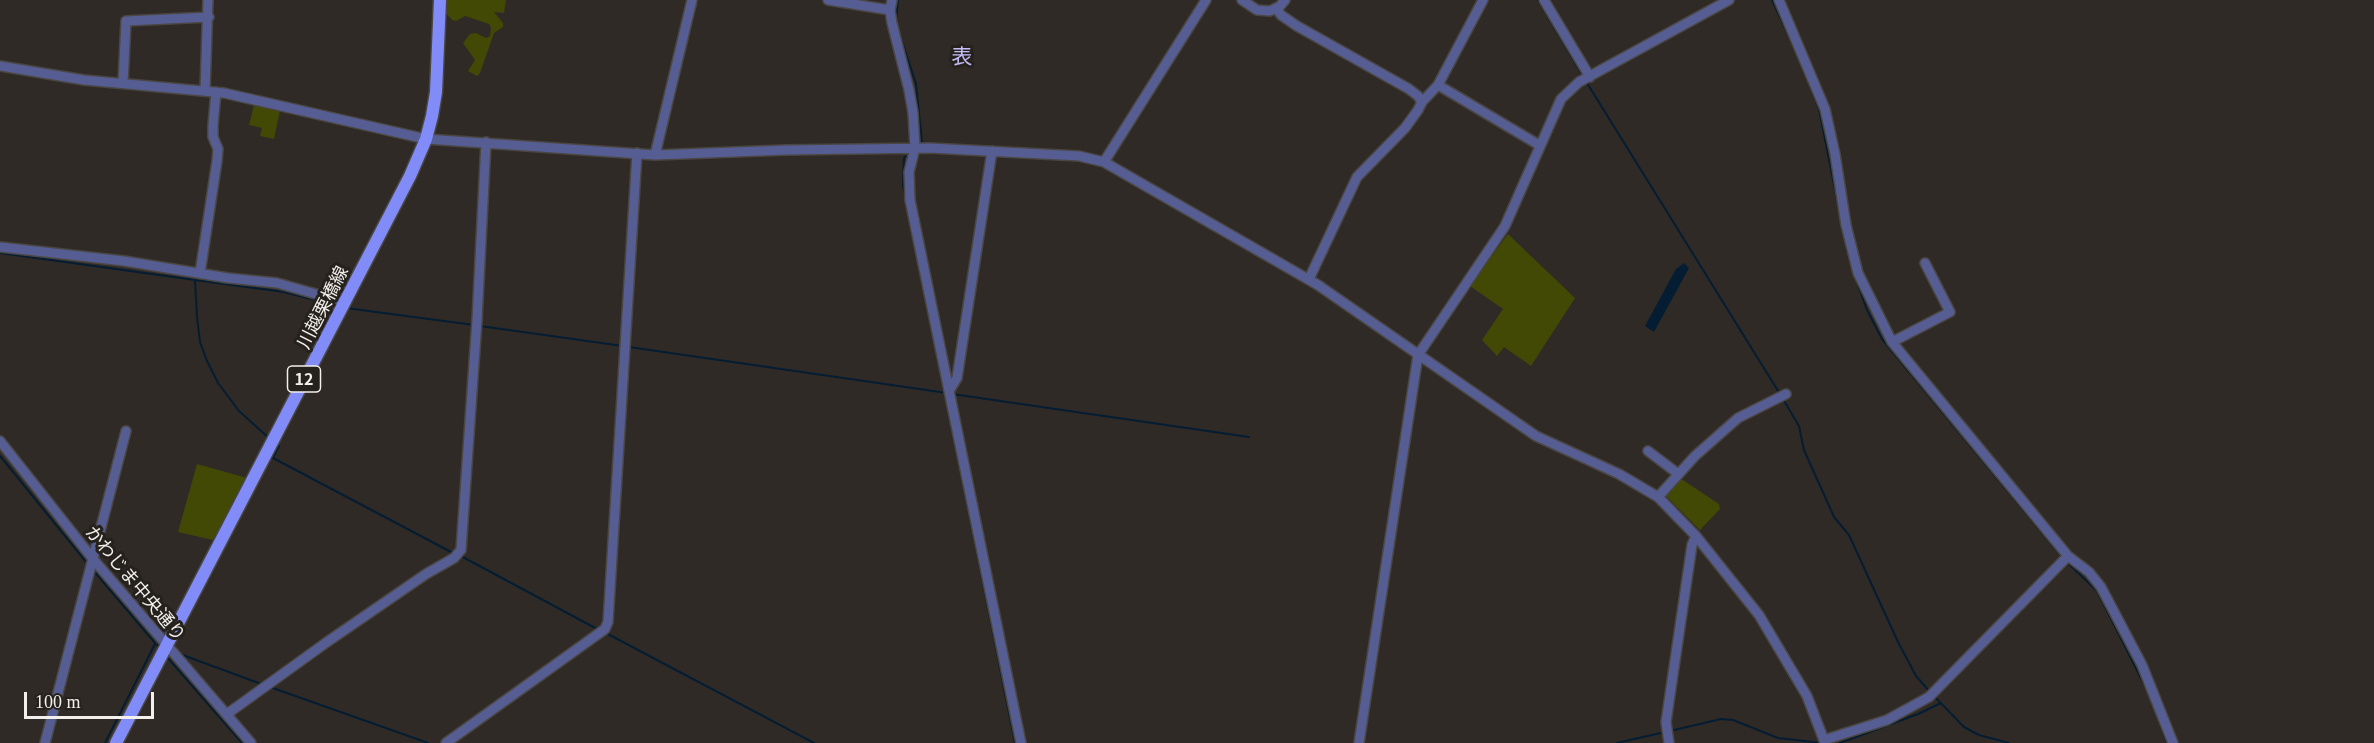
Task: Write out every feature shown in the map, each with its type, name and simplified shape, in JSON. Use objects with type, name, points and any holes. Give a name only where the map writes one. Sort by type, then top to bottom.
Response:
[{"type":"main road","name":"川越栗橋線","points":[[116,743],[410,176],[426,139],[436,92],[440,0]]},
{"type":"street","points":[[205,91],[208,0]]},
{"type":"street","points":[[655,155],[692,0]]},
{"type":"street","points":[[828,0],[891,5],[895,41],[913,113],[915,148],[909,172],[910,200],[1021,743]]},
{"type":"street","points":[[1104,162],[1206,0]]},
{"type":"street","points":[[1242,0],[1257,10],[1270,11],[1285,0]]},
{"type":"street","points":[[1309,279],[1357,177],[1405,128],[1422,102],[1438,85],[1483,0]]},
{"type":"street","points":[[1544,0],[1590,76]]},
{"type":"street","points":[[1359,743],[1418,355],[1505,226],[1561,99],[1571,88],[1590,76],[1730,0]]},
{"type":"street","points":[[1779,0],[1825,110],[1835,154],[1846,225],[1858,273],[1892,342],[2068,556],[2089,572],[2101,587],[2142,665],[2173,743]]},
{"type":"street","points":[[1276,8],[1281,15],[1297,27],[1409,89],[1422,102]]},
{"type":"street","points":[[123,83],[126,21],[209,17]]},
{"type":"street","points":[[0,66],[84,80],[216,92],[426,139],[655,155],[796,149],[915,148],[1079,156],[1104,162],[1309,279],[1536,436],[1619,474],[1658,497],[1696,536],[1759,615],[1807,696],[1824,742],[1887,720],[1929,698],[2068,556]]},
{"type":"street","points":[[1438,85],[1539,145]]},
{"type":"street","points":[[200,273],[218,150],[213,137],[216,92]]},
{"type":"street","points":[[227,714],[386,601],[454,558],[461,550],[486,142]]},
{"type":"street","points":[[949,390],[957,378],[992,151]]},
{"type":"street","points":[[446,743],[600,633],[608,622],[637,153]]},
{"type":"street","points":[[0,247],[124,261],[277,283],[344,302]]},
{"type":"street","points":[[1892,342],[1950,312],[1925,262]]},
{"type":"street","points":[[1658,497],[1677,473],[1738,418],[1786,394]]},
{"type":"street","points":[[45,743],[126,431]]},
{"type":"street","name":"かわじま中央通り","points":[[0,441],[93,559],[250,743]]},
{"type":"street","points":[[1648,450],[1677,473]]},
{"type":"street","points":[[1669,743],[1666,722],[1692,545],[1696,536]]},
{"type":"green space","points":[[438,0],[506,0],[504,13],[494,12],[503,23],[503,27],[494,33],[477,76],[468,71],[475,60],[463,43],[470,34],[476,33],[486,38],[490,36],[489,24],[465,16],[456,21],[452,20],[446,13],[445,6]]},
{"type":"green space","points":[[254,105],[280,111],[274,139],[260,136],[262,128],[249,125]]},
{"type":"green space","points":[[1508,234],[1575,298],[1531,366],[1504,347],[1497,356],[1482,340],[1503,309],[1470,286]]},
{"type":"green space","points":[[197,464],[247,478],[213,540],[178,532]]},
{"type":"green space","points":[[1680,478],[1719,504],[1720,509],[1700,530],[1663,493]]},
{"type":"water","points":[[1684,263],[1689,268],[1654,332],[1645,326],[1676,269]]},
{"type":"waterway","points":[[896,24],[898,0]]},
{"type":"waterway","points":[[1538,0],[1584,78]]},
{"type":"waterway","points":[[1772,0],[1800,60]]},
{"type":"waterway","points":[[900,35],[916,84],[922,142],[919,145]]},
{"type":"waterway","points":[[1802,65],[1819,109],[1842,225]]},
{"type":"waterway","points":[[1587,83],[1780,394]]},
{"type":"waterway","points":[[906,198],[903,186],[904,158],[910,153]]},
{"type":"waterway","points":[[0,253],[195,280],[200,342],[207,361],[218,383],[239,411],[270,439]]},
{"type":"waterway","points":[[1854,274],[1867,310],[1882,339],[2063,558]]},
{"type":"waterway","points":[[195,280],[284,292],[338,306]]},
{"type":"waterway","points":[[346,308],[474,325]]},
{"type":"waterway","points":[[480,326],[623,346]]},
{"type":"waterway","points":[[629,347],[947,393]]},
{"type":"waterway","points":[[936,348],[1015,743]]},
{"type":"waterway","points":[[952,394],[1249,437]]},
{"type":"waterway","points":[[1783,399],[1799,426],[1804,450],[1834,517],[1849,535],[1916,676],[1930,692]]},
{"type":"waterway","points":[[277,445],[279,446],[273,458],[453,553]]},
{"type":"waterway","points":[[0,456],[87,563]]},
{"type":"waterway","points":[[459,555],[599,630]]},
{"type":"waterway","points":[[2067,562],[2097,591],[2150,696]]},
{"type":"waterway","points":[[93,570],[155,643]]},
{"type":"waterway","points":[[604,632],[814,743]]},
{"type":"waterway","points":[[105,743],[155,644],[160,646]]},
{"type":"waterway","points":[[180,654],[264,685]]},
{"type":"waterway","points":[[167,657],[242,743]]},
{"type":"waterway","points":[[270,687],[428,743]]},
{"type":"waterway","points":[[1934,696],[1964,727],[1979,735],[2009,743]]},
{"type":"waterway","points":[[1840,743],[1941,703]]},
{"type":"waterway","points":[[1670,731],[1721,719],[1733,720],[1778,738],[1822,743]]},
{"type":"waterway","points":[[2159,721],[2167,743]]},
{"type":"waterway","points":[[1617,743],[1665,732]]},
{"type":"district","name":"表","points":[[962,56]]}]
